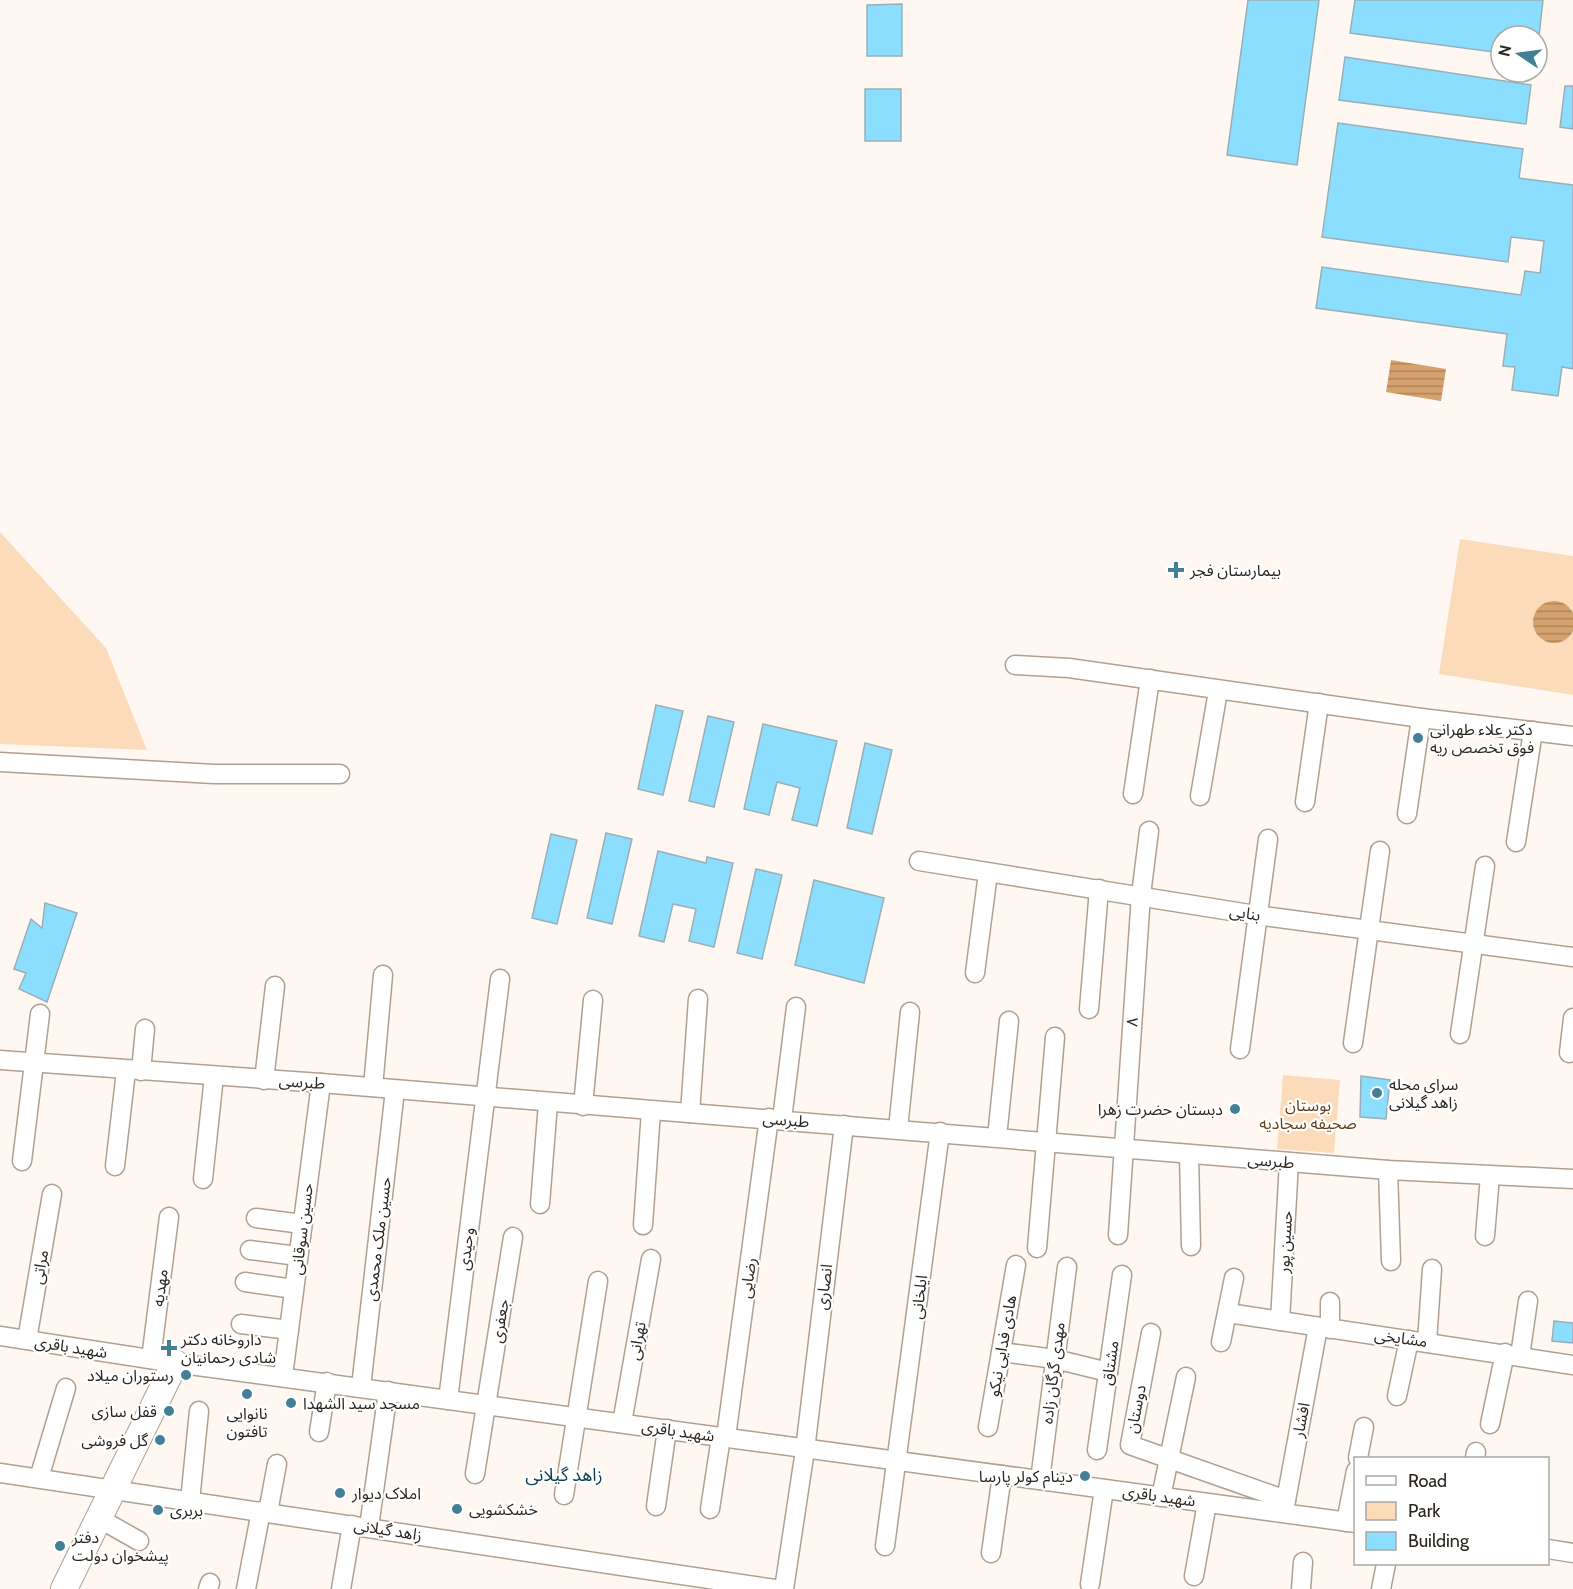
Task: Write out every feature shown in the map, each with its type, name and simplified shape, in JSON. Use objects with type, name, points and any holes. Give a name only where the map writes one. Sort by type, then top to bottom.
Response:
[{"type":"main road","points":[[64,1589],[114,1490],[163,1361]]},
{"type":"street","points":[[1015,665],[1069,668],[1218,691],[1573,736]]},
{"type":"street","points":[[1133,794],[1150,679]]},
{"type":"street","points":[[1200,796],[1218,691]]},
{"type":"street","points":[[1305,802],[1319,703]]},
{"type":"street","points":[[1407,814],[1421,718]]},
{"type":"street","points":[[1516,842],[1533,731]]},
{"type":"street","points":[[0,762],[214,774],[340,774]]},
{"type":"street","name":"۸","points":[[1118,1235],[1141,895],[1149,831]]},
{"type":"street","points":[[1240,1049],[1256,915],[1268,839]]},
{"type":"street","points":[[1353,1043],[1367,928],[1380,851]]},
{"type":"street","name":"بنایی","points":[[919,861],[1256,915],[1573,957]]},
{"type":"street","points":[[1460,1034],[1476,944],[1485,866]]},
{"type":"street","points":[[975,973],[988,873]]},
{"type":"street","points":[[1089,1009],[1099,889]]},
{"type":"street","points":[[373,1087],[383,975]]},
{"type":"street","name":"وحیدی","points":[[448,1400],[483,1098],[500,979]]},
{"type":"street","points":[[264,1080],[275,986]]},
{"type":"street","points":[[690,1113],[698,999]]},
{"type":"street","points":[[583,1106],[593,1000]]},
{"type":"street","name":"رضایی","points":[[710,1509],[796,1007]]},
{"type":"street","points":[[898,1129],[910,1012]]},
{"type":"street","points":[[22,1161],[40,1014]]},
{"type":"street","points":[[1569,1053],[1573,1018]]},
{"type":"street","points":[[997,1137],[1009,1021]]},
{"type":"street","points":[[115,1166],[133,1071],[145,1029]]},
{"type":"street","points":[[1037,1248],[1055,1037]]},
{"type":"street","name":"طبرسی","points":[[0,1060],[373,1087],[483,1098],[940,1132],[1388,1170],[1573,1179]]},
{"type":"street","points":[[203,1179],[214,1076]]},
{"type":"street","name":"حسین سوقانی","points":[[283,1376],[321,1083]]},
{"type":"street","name":"حسین ملک محمدی","points":[[361,1388],[395,1090]]},
{"type":"street","points":[[540,1204],[548,1103]]},
{"type":"street","points":[[643,1225],[651,1111]]},
{"type":"street","name":"انصاری","points":[[784,1589],[805,1450],[844,1125]]},
{"type":"street","name":"ایلخانی","points":[[885,1546],[898,1462],[940,1132]]},
{"type":"street","points":[[1189,1154],[1191,1246]]},
{"type":"street","name":"حسین پور","points":[[1280,1321],[1289,1162]]},
{"type":"street","points":[[1388,1170],[1391,1261]]},
{"type":"street","points":[[1485,1236],[1490,1176]]},
{"type":"street","name":"مراتی","points":[[27,1340],[52,1194]]},
{"type":"street","name":"مهدیه","points":[[163,1361],[170,1217]]},
{"type":"street","points":[[256,1218],[302,1224]]},
{"type":"street","name":"جعفری","points":[[475,1474],[513,1237]]},
{"type":"street","points":[[250,1250],[298,1256]]},
{"type":"street","name":"تهرانی","points":[[622,1424],[651,1259]]},
{"type":"street","name":"هادی فدایی نیکو","points":[[988,1427],[1016,1265]]},
{"type":"street","name":"مهدی گرگان زاده","points":[[1040,1480],[1066,1267]]},
{"type":"street","points":[[1397,1396],[1418,1341],[1432,1269]]},
{"type":"street","name":"مشتاق","points":[[1097,1450],[1122,1275]]},
{"type":"street","points":[[1221,1342],[1234,1278]]},
{"type":"street","points":[[564,1495],[598,1281]]},
{"type":"street","points":[[245,1282],[294,1289]]},
{"type":"street","points":[[1490,1424],[1528,1301]]},
{"type":"street","name":"افشار","points":[[1285,1506],[1330,1302]]},
{"type":"street","name":"مشایخی","points":[[1228,1313],[1573,1365]]},
{"type":"street","points":[[241,1324],[289,1330]]},
{"type":"street","name":"دوستان","points":[[1151,1333],[1130,1445],[1169,1458],[1285,1506]]},
{"type":"street","name":"شهید باقری","points":[[0,1336],[163,1361],[805,1450],[1207,1503],[1285,1506],[1351,1522]]},
{"type":"street","points":[[1001,1352],[1055,1359],[1108,1372]]},
{"type":"street","points":[[1161,1497],[1186,1377]]},
{"type":"street","points":[[319,1432],[327,1382]]},
{"type":"street","points":[[39,1478],[66,1388]]},
{"type":"street","points":[[341,1589],[361,1526],[388,1391]]},
{"type":"street","points":[[190,1501],[199,1411]]},
{"type":"street","points":[[1358,1457],[1364,1428]]},
{"type":"street","points":[[656,1506],[667,1430]]},
{"type":"street","points":[[246,1589],[277,1464]]},
{"type":"street","name":"زاهد گیلانی","points":[[0,1473],[775,1589]]},
{"type":"street","points":[[991,1553],[1002,1475]]},
{"type":"street","points":[[1090,1584],[1104,1489]]},
{"type":"street","points":[[1351,1522],[1354,1491]]},
{"type":"street","points":[[1194,1576],[1207,1503]]},
{"type":"street","points":[[100,1519],[139,1541]]},
{"type":"street","points":[[1549,1549],[1573,1553]]},
{"type":"street","points":[[1303,1562],[1301,1589],[1308,1589]]},
{"type":"street","points":[[1381,1589],[1386,1565]]},
{"type":"green space","points":[[0,532],[106,648],[147,750],[0,744]]},
{"type":"green space","points":[[1460,539],[1573,556],[1573,695],[1439,674]]},
{"type":"green space","name":"بوستان صحیفه سجادیه","points":[[1283,1075],[1340,1080],[1334,1153],[1277,1149]]},
{"type":"shaded area","points":[[1391,360],[1446,369],[1441,401],[1386,392]]},
{"type":"shaded area","points":[[1554,601],[1562,603],[1569,607],[1573,614],[1573,630],[1569,637],[1562,641],[1554,643],[1546,641],[1539,637],[1535,630],[1533,622],[1535,614],[1539,607],[1546,603]]},
{"type":"building","points":[[1248,0],[1319,0],[1297,165],[1227,155]]},
{"type":"building","points":[[1355,0],[1543,0],[1540,24],[1489,24],[1489,51],[1350,33]]},
{"type":"building","points":[[902,4],[902,56],[867,56],[867,5]]},
{"type":"building","points":[[1345,57],[1489,79],[1489,84],[1531,85],[1526,124],[1339,100]]},
{"type":"building","points":[[1565,86],[1573,86],[1573,129],[1560,127]]},
{"type":"building","points":[[865,89],[901,89],[901,141],[865,141]]},
{"type":"building","points":[[1338,123],[1523,149],[1519,178],[1573,185],[1573,369],[1562,367],[1558,396],[1512,390],[1515,367],[1503,366],[1507,334],[1316,308],[1322,267],[1521,295],[1525,271],[1540,273],[1544,241],[1511,237],[1508,262],[1322,237]]},
{"type":"building","points":[[656,705],[683,711],[663,795],[638,789]]},
{"type":"building","points":[[708,716],[734,722],[714,807],[689,801]]},
{"type":"building","points":[[763,724],[837,741],[817,826],[792,820],[800,788],[777,782],[769,815],[744,809]]},
{"type":"building","points":[[865,743],[892,750],[872,834],[847,828]]},
{"type":"building","points":[[606,833],[632,839],[612,924],[587,918]]},
{"type":"building","points":[[551,834],[577,840],[557,924],[532,918]]},
{"type":"building","points":[[658,851],[706,863],[707,857],[733,863],[714,947],[689,941],[696,909],[673,904],[664,942],[639,936]]},
{"type":"building","points":[[756,869],[782,875],[762,959],[737,953]]},
{"type":"building","points":[[814,880],[884,898],[864,983],[795,965]]},
{"type":"building","points":[[45,903],[77,913],[47,1002],[19,989],[26,973],[14,969],[31,919],[42,928]]},
{"type":"building","points":[[1361,1076],[1390,1080],[1386,1119],[1360,1117]]},
{"type":"building","points":[[1554,1321],[1573,1323],[1573,1343],[1552,1341]]},
{"type":"place","name":"بیمارستان فجر","points":[[1176,570]]},
{"type":"place","name":"دکتر علاء طهرانی فوق تخصص ریه","points":[[1418,738]]},
{"type":"place","name":"سرای محله زاهد گیلانی","points":[[1377,1093]]},
{"type":"place","name":"دبستان حضرت زهرا","points":[[1235,1109]]},
{"type":"place","name":"داروخانه دکتر شادی رحمانیان","points":[[169,1348]]},
{"type":"place","name":"رستوران میلاد","points":[[186,1375]]},
{"type":"place","name":"نانوایی تافتون","points":[[247,1394]]},
{"type":"place","name":"مسجد سید الشهدا","points":[[291,1403]]},
{"type":"place","name":"قفل سازی","points":[[169,1411]]},
{"type":"place","name":"گل فروشی","points":[[160,1440]]},
{"type":"place","name":"دینام کولر پارسا","points":[[1085,1476]]},
{"type":"place","name":"املاک دیوار","points":[[340,1493]]},
{"type":"place","name":"خشکشویی","points":[[457,1509]]},
{"type":"place","name":"بربری","points":[[158,1510]]},
{"type":"place","name":"دفتر پیشخوان دولت","points":[[60,1546]]},
{"type":"district","name":"زاهد گیلانی","points":[[564,1475]]}]
